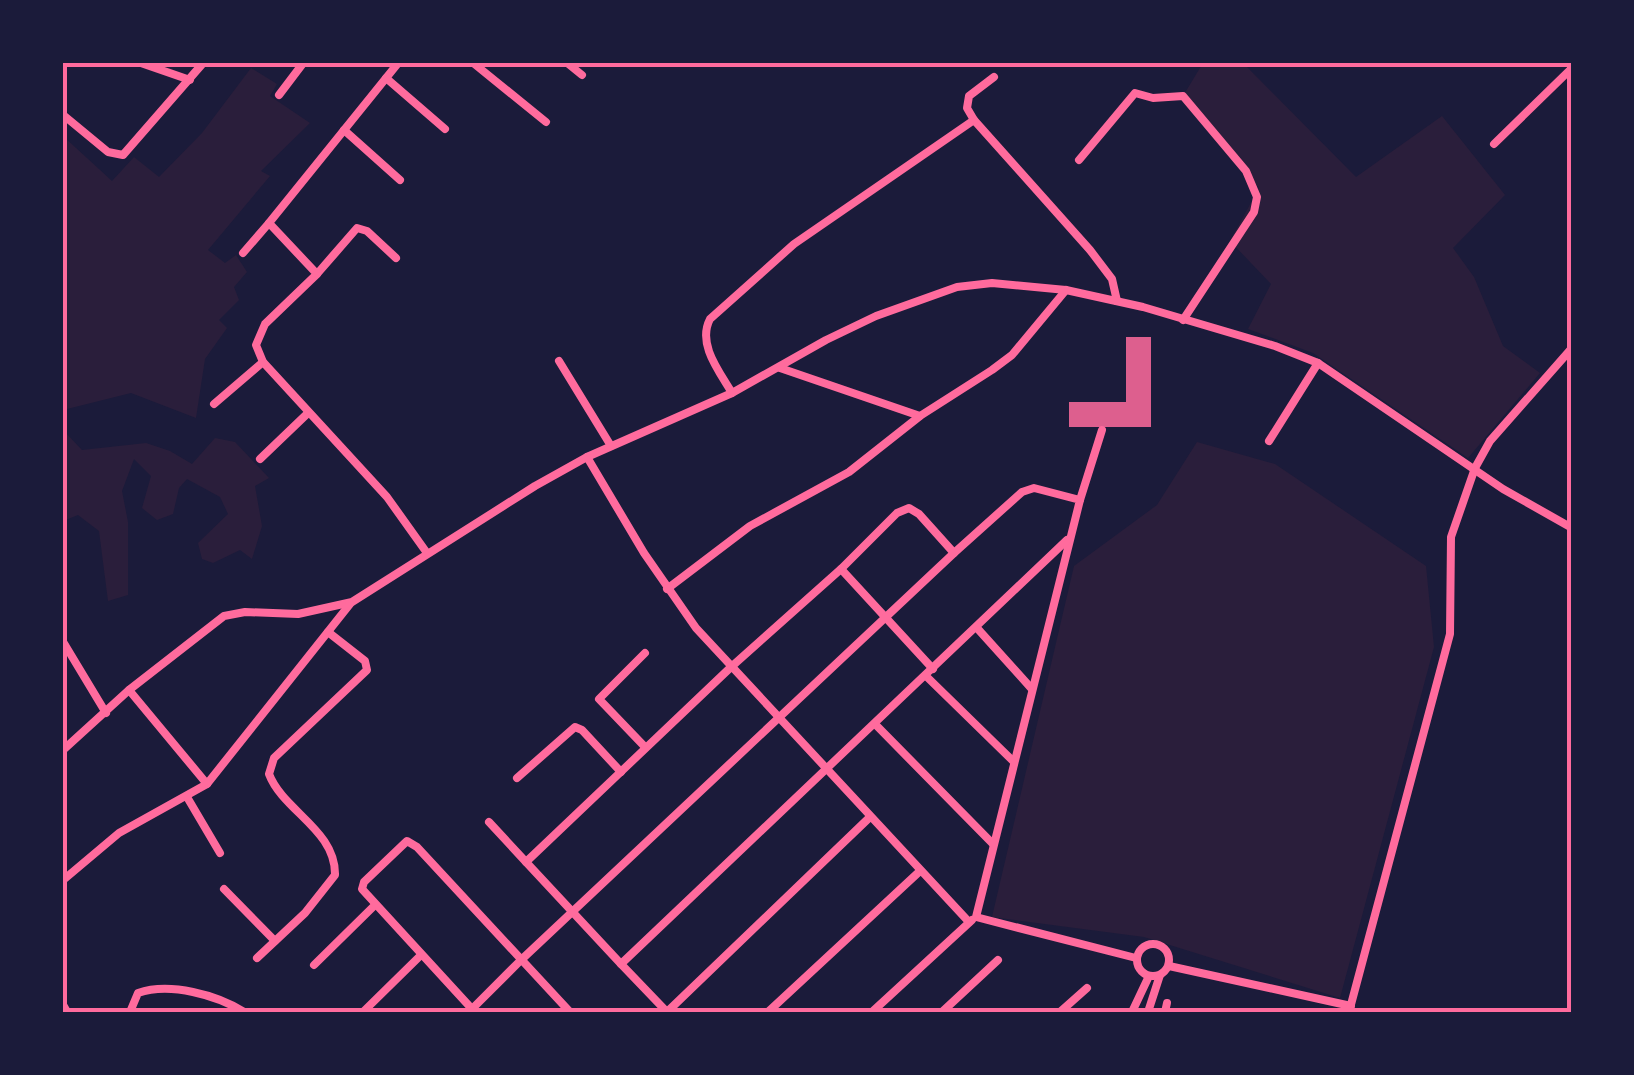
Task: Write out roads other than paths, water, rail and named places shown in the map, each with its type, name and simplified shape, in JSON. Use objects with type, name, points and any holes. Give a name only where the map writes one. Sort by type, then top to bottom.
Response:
[{"type":"street","points":[[138,62],[190,80]]},
{"type":"street","points":[[62,114],[108,152],[123,155],[204,62]]},
{"type":"street","points":[[279,95],[304,62]]},
{"type":"street","points":[[243,254],[399,62]]},
{"type":"street","points":[[472,62],[546,122]]},
{"type":"street","points":[[566,62],[582,75]]},
{"type":"street","points":[[1494,144],[1572,68]]},
{"type":"street","points":[[994,77],[969,96],[968,108],[974,120],[1090,250],[1112,279],[1117,301]]},
{"type":"street","points":[[386,78],[446,129]]},
{"type":"street","points":[[1079,160],[1133,94],[1153,98],[1177,94],[1183,96],[1246,172],[1256,190],[1256,208],[1183,320]]},
{"type":"street","points":[[732,394],[707,348],[705,330],[710,319],[794,244],[974,120]]},
{"type":"street","points":[[344,130],[400,180]]},
{"type":"street","points":[[268,223],[317,274]]},
{"type":"street","points":[[396,258],[368,230],[357,228],[260,330],[256,344],[263,362],[387,497],[427,553]]},
{"type":"street","points":[[62,881],[119,833],[207,784],[352,602],[587,457],[732,394],[876,316],[957,288],[992,283],[1066,290],[1275,346],[1318,363],[1536,510],[1572,528]]},
{"type":"street","points":[[667,589],[750,526],[849,472],[920,416],[1012,355],[1066,290]]},
{"type":"street","points":[[1169,966],[1350,1009],[1450,634],[1448,550],[1476,468],[1490,441],[1572,348]]},
{"type":"street","points":[[559,360],[611,446]]},
{"type":"street","points":[[214,404],[263,362]]},
{"type":"street","points":[[1269,441],[1318,363]]},
{"type":"street","points":[[780,368],[920,416]]},
{"type":"street","points":[[260,459],[308,413]]},
{"type":"street","points":[[872,1012],[972,919],[1070,537],[1102,430]]},
{"type":"street","points":[[587,457],[667,589],[730,668],[920,871],[972,919],[1136,958]]},
{"type":"street","points":[[570,1012],[520,961],[410,842],[364,882],[364,892],[375,906],[472,1011],[520,961],[954,552],[1028,488],[1080,500]]},
{"type":"street","points":[[526,862],[898,513],[909,508],[919,514],[954,552]]},
{"type":"street","points":[[621,964],[1070,537]]},
{"type":"street","points":[[840,569],[1013,761]]},
{"type":"street","points":[[62,751],[130,690],[224,616],[244,612],[298,614],[352,602]]},
{"type":"street","points":[[977,628],[1032,688]]},
{"type":"street","points":[[257,958],[305,914],[335,874],[334,858],[326,844],[275,787],[269,774],[274,758],[367,670],[365,661],[328,632]]},
{"type":"street","points":[[62,640],[106,713]]},
{"type":"street","points":[[645,654],[599,699],[645,747]]},
{"type":"street","points":[[130,690],[207,784]]},
{"type":"street","points":[[875,724],[993,844]]},
{"type":"street","points":[[517,778],[575,727],[620,772]]},
{"type":"street","points":[[186,797],[220,853]]},
{"type":"street","points":[[489,822],[667,1012],[870,818]]},
{"type":"street","points":[[768,1012],[920,871]]},
{"type":"street","points":[[224,890],[275,941]]},
{"type":"street","points":[[314,966],[375,906]]},
{"type":"street","points":[[1148,1012],[1160,975],[1169,966],[1169,955],[1162,946],[1152,943],[1142,948],[1136,958],[1139,969],[1148,976],[1160,975]]},
{"type":"street","points":[[364,1012],[421,955]]},
{"type":"street","points":[[942,1012],[998,960]]},
{"type":"street","points":[[1132,1012],[1148,976]]},
{"type":"street","points":[[1060,1012],[1087,988]]},
{"type":"street","points":[[130,1012],[138,993],[148,989],[174,989],[222,1000],[244,1012]]},
{"type":"street","points":[[202,1012],[206,998]]}]
